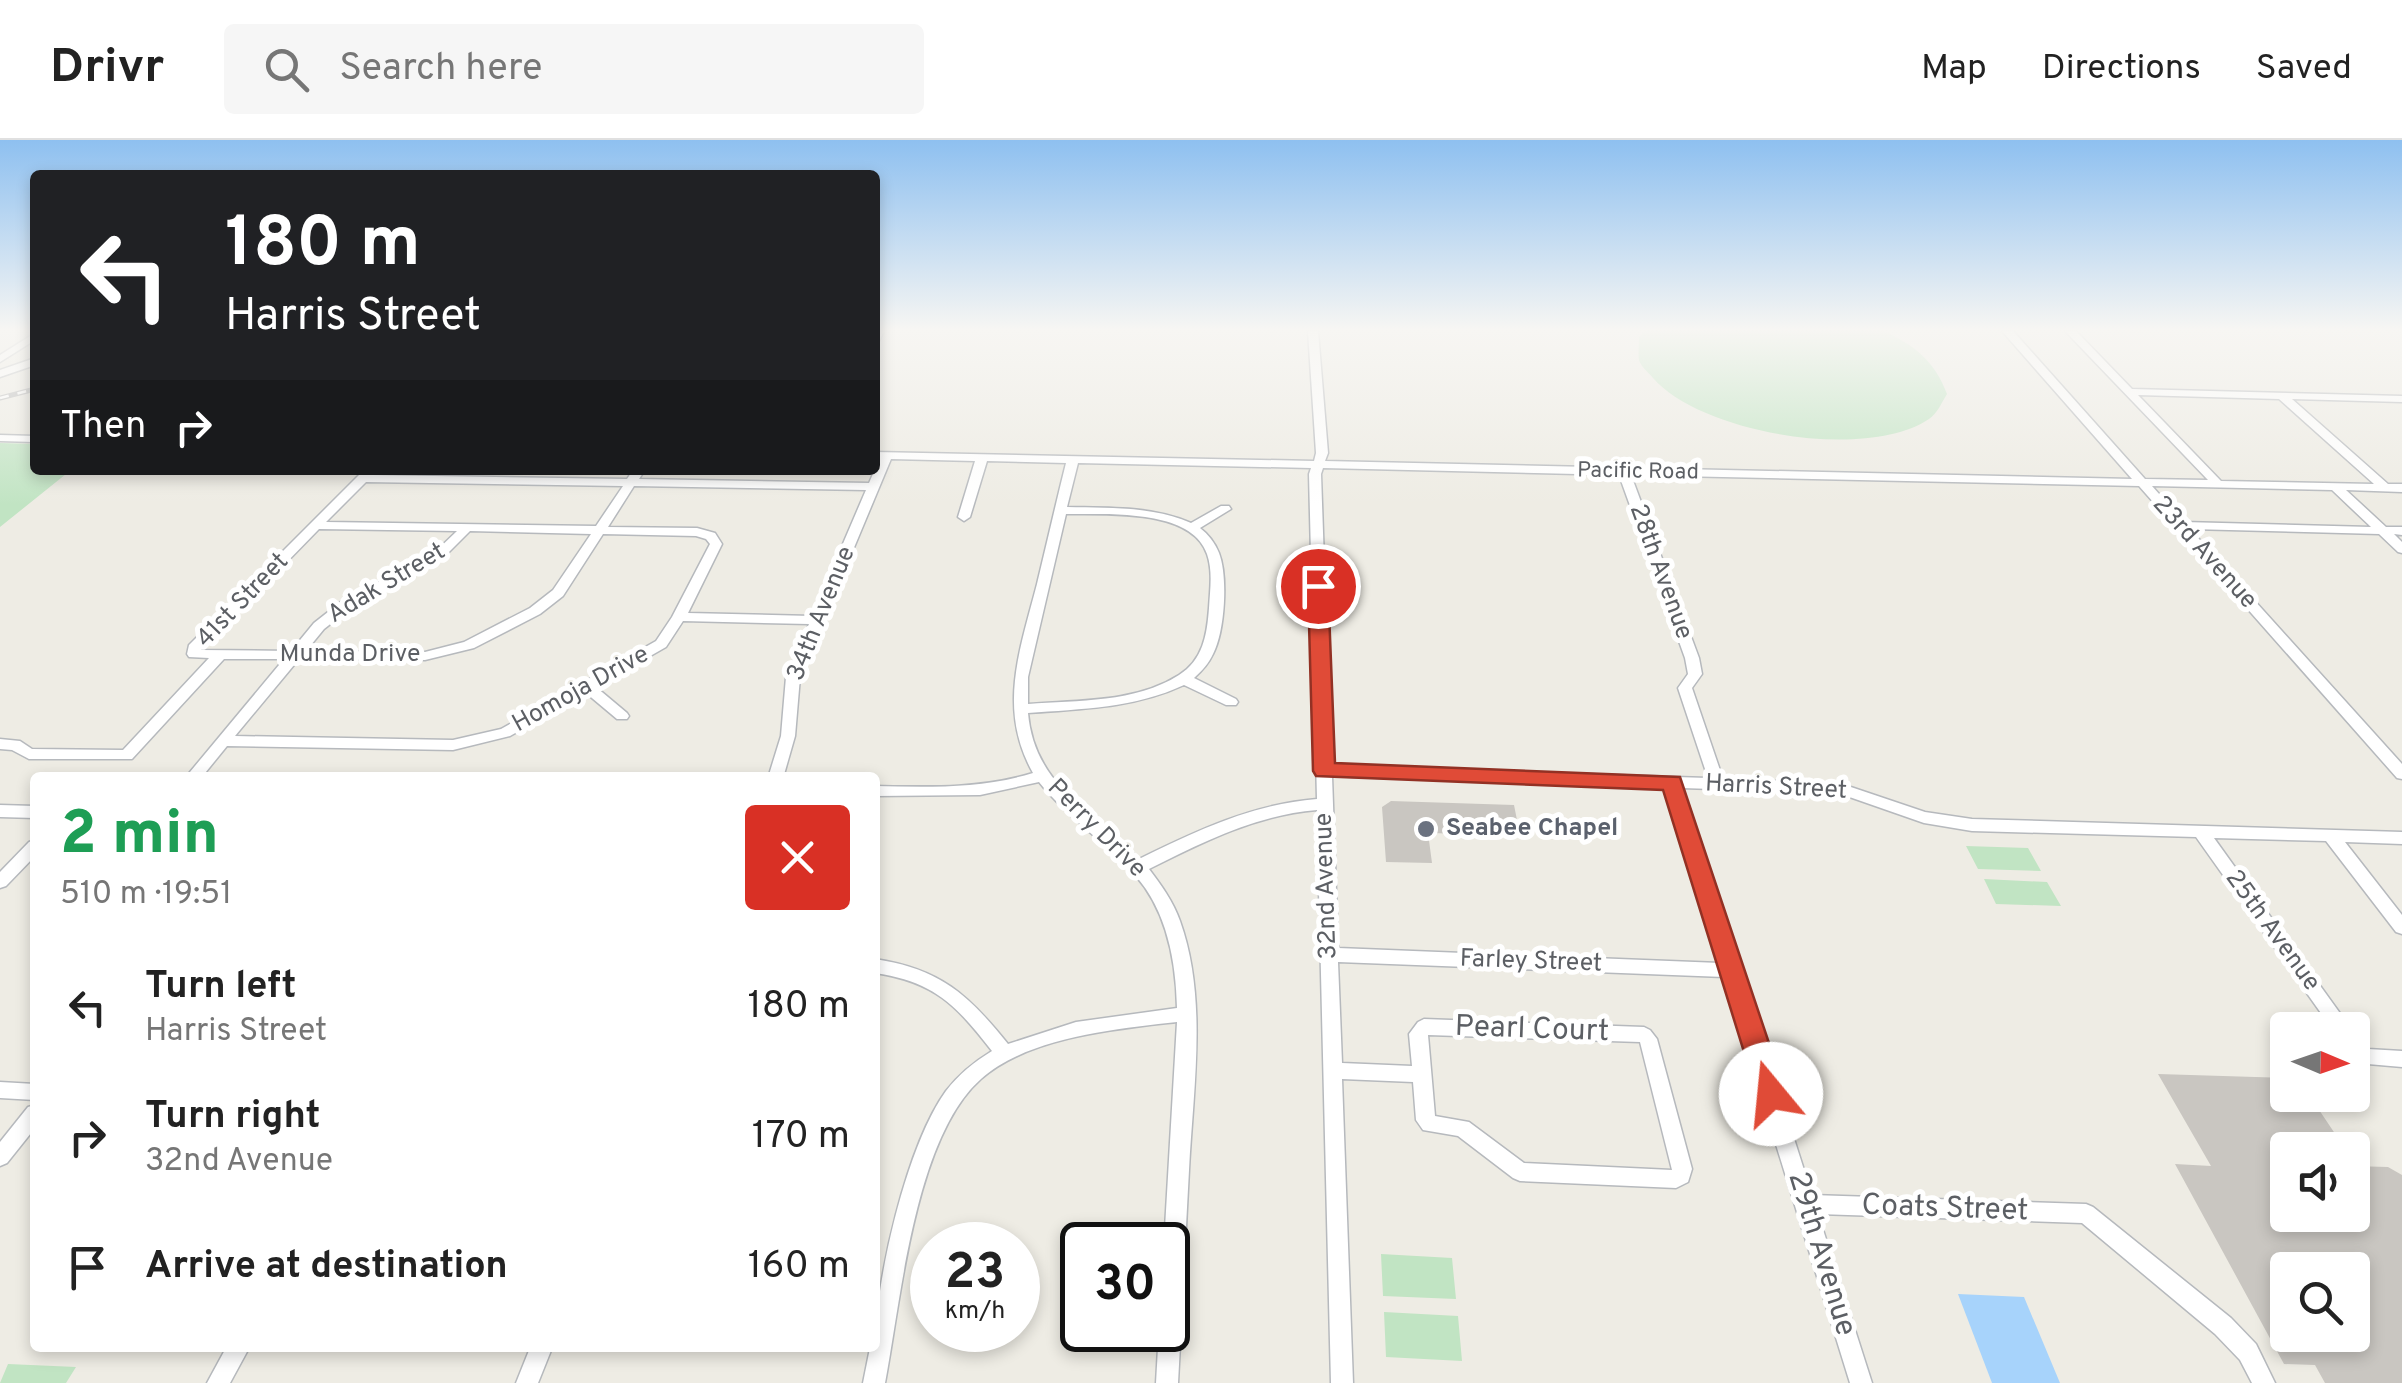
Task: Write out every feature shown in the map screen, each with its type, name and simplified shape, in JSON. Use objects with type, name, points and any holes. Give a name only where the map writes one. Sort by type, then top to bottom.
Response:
[{"type":"street","name":"32nd Avenue","points":[[1317,389],[1322,453],[1317,464],[1342,1383]]},
{"type":"street","name":"23rd Avenue","points":[[2058,389],[2402,774]]},
{"type":"street","points":[[2125,389],[2218,484]]},
{"type":"street","points":[[2128,392],[2402,399]]},
{"type":"street","points":[[2283,397],[2384,487]]},
{"type":"street","points":[[0,438],[30,439]]},
{"type":"street","name":"Pacific Road","points":[[881,455],[2402,488]]},
{"type":"street","points":[[964,516],[982,457]]},
{"type":"street","name":"Perry Drive","points":[[1073,458],[1020,677],[1021,710],[1024,739],[1042,776],[1138,867],[1170,916],[1186,1014],[1167,1383]]},
{"type":"street","name":"28th Avenue","points":[[1624,472],[1696,672],[1685,688],[1717,784]]},
{"type":"street","name":"41st Street","points":[[219,656],[193,651],[365,475]]},
{"type":"street","points":[[392,475],[629,484],[874,487]]},
{"type":"street","name":"Munda Drive","points":[[219,656],[425,656],[469,645],[550,602],[635,475]]},
{"type":"street","name":"34th Avenue","points":[[777,772],[788,736],[792,682],[877,475]]},
{"type":"street","points":[[2335,486],[2402,549]]},
{"type":"street","points":[[1191,528],[1224,509]]},
{"type":"street","points":[[1021,710],[1136,696],[1184,679],[1203,661],[1211,646],[1217,586],[1213,552],[1191,528],[1141,513],[1060,510]]},
{"type":"street","name":"Homoja Drive","points":[[224,740],[470,743],[516,728],[654,650],[679,617],[715,547],[714,539],[697,532],[318,525]]},
{"type":"street","points":[[2178,525],[2402,530]]},
{"type":"street","name":"Adak Street","points":[[197,772],[294,655],[337,610],[436,558],[467,528]]},
{"type":"street","points":[[679,617],[818,620]]},
{"type":"street","name":"41st Street","points":[[0,744],[15,745],[29,754],[127,755],[219,656]]},
{"type":"street","points":[[1184,679],[1231,702]]},
{"type":"street","points":[[588,688],[622,716]]},
{"type":"street","name":"Harris Street","points":[[1324,771],[1852,790],[1924,817],[1972,825],[2402,838]]},
{"type":"street","points":[[880,791],[964,793],[1008,787],[1042,776]]},
{"type":"street","name":"29th Avenue","points":[[1672,782],[1860,1383]]},
{"type":"street","points":[[1138,867],[1249,817],[1325,804]]},
{"type":"street","points":[[0,811],[30,812]]},
{"type":"street","name":"25th Avenue","points":[[2202,832],[2330,1012]]},
{"type":"street","points":[[2331,836],[2402,927]]},
{"type":"street","points":[[0,882],[30,851]]},
{"type":"street","name":"Farley Street","points":[[1330,955],[1732,970]]},
{"type":"street","points":[[880,967],[902,969],[948,989],[964,1002],[1006,1055]]},
{"type":"street","points":[[874,1383],[914,1191],[928,1144],[960,1086],[976,1070],[1006,1055],[1085,1027],[1186,1014]]},
{"type":"street","name":"Pearl Court","points":[[1424,1027],[1644,1035],[1668,1114],[1681,1176],[1676,1179],[1520,1172],[1462,1128],[1430,1124],[1420,1074],[1418,1034],[1424,1027]]},
{"type":"street","points":[[2370,1052],[2402,1058]]},
{"type":"street","points":[[1332,1071],[1420,1074]]},
{"type":"street","points":[[0,1090],[30,1092]]},
{"type":"street","points":[[0,1158],[30,1119]]},
{"type":"street","name":"Coats Street","points":[[1805,1204],[2086,1214],[2223,1326],[2248,1352],[2264,1383]]},
{"type":"street","points":[[218,1383],[236,1352]]},
{"type":"street","points":[[527,1383],[540,1352]]},
{"type":"green space","points":[[1666,389],[1945,389],[1947,394],[1932,417],[1901,432],[1827,439],[1746,427],[1676,398]]},
{"type":"green space","points":[[0,443],[30,444],[30,475],[65,475],[0,527]]},
{"type":"green space","points":[[1966,846],[2028,848],[2041,871],[1978,869]]},
{"type":"green space","points":[[1984,879],[2047,882],[2061,906],[1996,904]]},
{"type":"green space","points":[[1381,1254],[1452,1258],[1456,1299],[1383,1296]]},
{"type":"green space","points":[[1384,1312],[1458,1316],[1462,1361],[1386,1357]]},
{"type":"green space","points":[[8,1364],[76,1367],[66,1383],[0,1383]]},
{"type":"water","points":[[1958,1294],[2024,1297],[2060,1383],[1992,1383]]},
{"type":"building","name":"Seabee Chapel","points":[[1391,801],[1514,805],[1518,825],[1468,823],[1469,834],[1428,833],[1432,863],[1386,862],[1382,807]]},
{"type":"building","points":[[2158,1074],[2270,1077],[2270,1112],[2320,1112],[2334,1132],[2270,1132],[2270,1232],[2370,1232],[2370,1166],[2388,1167],[2402,1175],[2402,1383],[2325,1383],[2315,1365],[2284,1364],[2277,1352],[2370,1352],[2370,1252],[2270,1252],[2270,1338],[2175,1164],[2211,1166]]},
{"type":"railway","points":[[0,398],[30,390]]},
{"type":"place","name":"Seabee Chapel","points":[[1426,829]]},
{"type":"route","points":[[1318,586],[1324,771],[1672,782],[1771,1094]]}]
